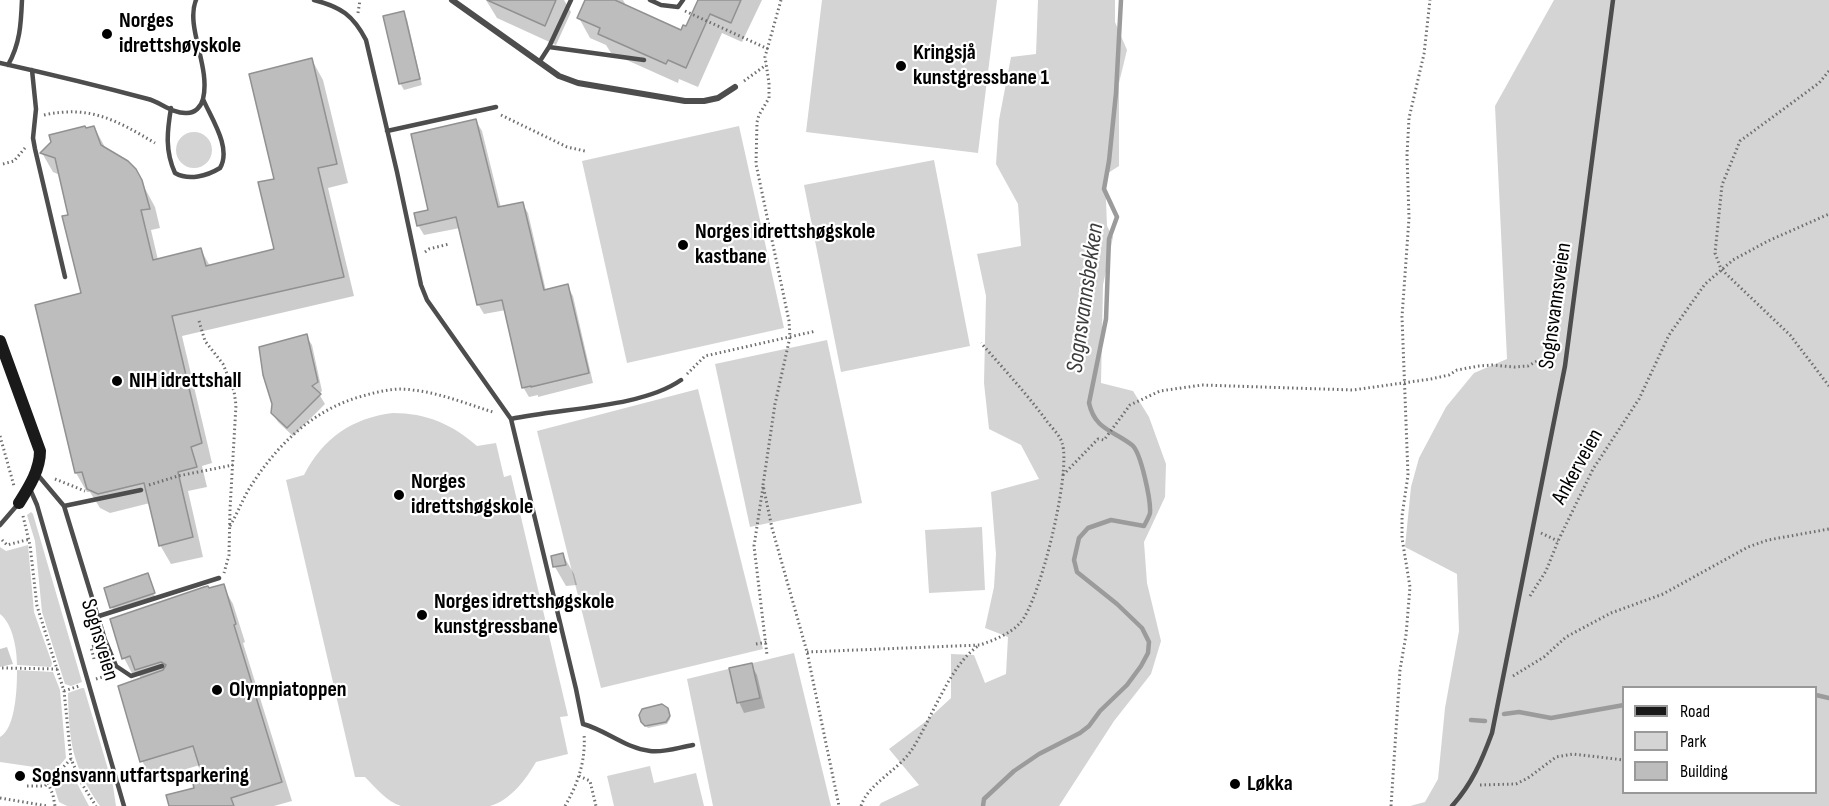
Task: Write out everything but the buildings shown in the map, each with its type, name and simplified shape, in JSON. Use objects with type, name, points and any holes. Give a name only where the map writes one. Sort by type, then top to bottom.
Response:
[{"type":"street","points":[[452,0],[559,76],[578,83],[685,101],[718,98],[735,87]]},
{"type":"street","points":[[0,341],[39,445],[42,474],[17,498]]},
{"type":"lane","points":[[8,65],[16,50],[20,35],[22,0]]},
{"type":"lane","points":[[171,108],[167,136],[168,154],[175,173],[190,178],[212,173],[220,168],[224,156],[221,140],[203,99],[201,54],[192,18],[196,0]]},
{"type":"lane","points":[[314,0],[333,5],[347,14],[363,34],[426,300],[510,417],[583,723],[631,746],[648,751],[693,745]]},
{"type":"lane","points":[[540,61],[571,0]]},
{"type":"lane","points":[[650,0],[678,8],[683,0]]},
{"type":"lane","name":"Sognsvannsveien","points":[[1515,613],[1566,355],[1613,0]]},
{"type":"lane","points":[[549,47],[644,60]]},
{"type":"lane","points":[[0,63],[152,100],[187,113],[199,108],[203,99]]},
{"type":"lane","points":[[32,70],[36,117],[33,138],[65,277]]},
{"type":"lane","points":[[387,131],[496,107]]},
{"type":"lane","points":[[510,417],[612,404],[670,388],[681,380]]},
{"type":"lane","points":[[42,474],[64,506],[105,640],[116,666],[131,676],[162,666]]},
{"type":"lane","name":"Sognsveien","points":[[29,487],[37,505],[124,806]]},
{"type":"lane","points":[[64,506],[141,490]]},
{"type":"lane","points":[[0,525],[17,498]]},
{"type":"lane","points":[[99,616],[219,578]]},
{"type":"lane","points":[[1452,806],[1469,785],[1492,733],[1515,613]]},
{"type":"path","points":[[357,13],[360,0]]},
{"type":"path","points":[[767,655],[754,546],[775,404],[790,337],[789,321],[756,164],[757,122],[769,98],[765,57],[782,0]]},
{"type":"path","points":[[1390,806],[1400,670],[1410,587],[1402,538],[1402,516],[1408,475],[1402,317],[1409,218],[1407,155],[1409,118],[1424,54],[1430,0]]},
{"type":"path","points":[[678,8],[768,49]]},
{"type":"path","points":[[735,87],[766,65]]},
{"type":"path","points":[[1829,71],[1819,83],[1740,141],[1722,185],[1715,253],[1721,270],[1790,335],[1829,386]]},
{"type":"path","points":[[488,109],[561,144],[585,151]]},
{"type":"path","points":[[36,117],[57,112],[89,113],[114,119],[154,143]]},
{"type":"path","points":[[3,165],[14,161],[33,138]]},
{"type":"path","name":"Ankerveien","points":[[1515,613],[1542,578],[1593,469],[1639,399],[1669,335],[1699,292],[1733,260],[1768,241],[1829,214]]},
{"type":"path","points":[[417,263],[429,249],[449,244]]},
{"type":"path","points":[[199,321],[205,341],[223,364],[234,391],[236,420],[227,566],[219,578]]},
{"type":"path","points":[[681,380],[705,356],[816,331]]},
{"type":"path","points":[[807,652],[980,645],[993,641],[1020,624],[1030,609],[1045,564],[1063,475],[1065,462],[1062,442],[1031,400],[981,343]]},
{"type":"path","points":[[1063,475],[1098,439],[1104,440],[1130,405],[1160,391],[1202,385],[1353,390],[1449,375],[1457,370],[1479,366],[1514,368],[1528,366],[1540,359],[1566,355]]},
{"type":"path","points":[[230,526],[250,488],[282,447],[302,426],[334,405],[380,391],[403,389],[426,393],[510,417]]},
{"type":"path","points":[[0,436],[17,498]]},
{"type":"path","points":[[152,484],[178,476],[233,465]]},
{"type":"path","points":[[42,474],[100,498]]},
{"type":"path","points":[[763,485],[772,528],[807,652],[839,806]]},
{"type":"path","points":[[23,516],[30,539],[37,606],[64,691],[70,759],[96,806]]},
{"type":"path","points":[[1533,529],[1558,541]]},
{"type":"path","points":[[1501,683],[1544,657],[1566,637],[1611,613],[1663,594],[1748,547],[1768,540],[1829,529]]},
{"type":"path","points":[[2,540],[7,545],[30,539]]},
{"type":"path","points":[[756,644],[766,642]]},
{"type":"path","points":[[861,806],[867,793],[895,770],[910,752],[962,660],[980,645]]},
{"type":"path","points":[[95,668],[91,647],[94,646],[100,655]]},
{"type":"path","points":[[99,678],[111,674],[106,665]]},
{"type":"path","points":[[2,668],[58,669]]},
{"type":"path","points":[[64,691],[90,684]]},
{"type":"path","points":[[565,806],[579,776],[585,746]]},
{"type":"path","points":[[1469,785],[1516,784],[1556,757],[1574,754],[1622,760]]},
{"type":"path","points":[[27,786],[41,787],[48,783],[70,759]]},
{"type":"path","points":[[579,776],[590,781],[596,806]]},
{"type":"path","points":[[48,783],[55,806]]},
{"type":"path","points":[[0,798],[48,806]]},
{"type":"green space","name":"Kringsjå kunstgressbane 1","points":[[822,0],[997,0],[978,153],[806,132]]},
{"type":"green space","points":[[1038,0],[1115,0],[1115,22],[1127,50],[1119,83],[1119,166],[1105,175],[1107,226],[1113,237],[1103,285],[1101,383],[1133,391],[1149,417],[1166,464],[1165,497],[1144,542],[1147,583],[1161,641],[1151,674],[1114,721],[1059,806],[879,806],[919,785],[889,749],[925,722],[951,698],[951,654],[974,655],[985,683],[1006,674],[1008,637],[985,628],[994,587],[996,554],[991,492],[1039,479],[1021,445],[989,429],[984,383],[986,296],[977,254],[1021,246],[1018,204],[996,164],[999,120],[1011,57],[1036,54]]},
{"type":"green space","points":[[1554,0],[1829,0],[1829,806],[1410,806],[1425,802],[1438,779],[1445,708],[1459,631],[1457,574],[1405,547],[1411,487],[1419,458],[1446,407],[1474,373],[1507,359],[1495,106]]},
{"type":"green space","name":"Norges idrettshøgskole kastbane","points":[[739,126],[784,328],[627,363],[582,161]]},
{"type":"green space","points":[[194,132],[207,137],[212,150],[207,163],[194,168],[181,163],[176,150],[181,137]]},
{"type":"green space","points":[[934,160],[970,346],[841,372],[804,185]]},
{"type":"green space","points":[[827,340],[862,503],[750,527],[715,364]]},
{"type":"green space","points":[[698,389],[763,649],[601,688],[537,431]]},
{"type":"green space","points":[[393,413],[417,415],[438,421],[468,438],[477,446],[496,443],[504,477],[511,475],[568,716],[560,717],[568,754],[536,762],[523,782],[511,794],[490,806],[401,806],[386,798],[365,777],[355,777],[286,480],[304,475],[320,450],[340,432],[364,420]]},
{"type":"green space","points":[[31,512],[82,682],[71,686],[65,684],[42,612],[35,541],[27,515]]},
{"type":"green space","points":[[982,527],[985,590],[929,593],[925,530]]},
{"type":"green space","points":[[28,545],[34,612],[52,663],[51,667],[17,665],[11,631],[0,614],[0,547],[6,551]]},
{"type":"green space","points":[[794,653],[831,806],[713,806],[687,679]]},
{"type":"green space","points":[[17,670],[53,672],[60,690],[66,758],[49,778],[40,784],[41,768],[0,762],[0,737],[9,725],[12,716],[16,696]]},
{"type":"green space","points":[[84,688],[113,786],[116,806],[100,806],[83,778],[74,753],[69,726],[68,693]]},
{"type":"green space","points":[[650,766],[654,783],[696,773],[704,806],[614,806],[607,776]]},
{"type":"green space","points":[[64,769],[70,770],[89,806],[67,806],[59,802],[53,783]]},
{"type":"waterway","name":"Sognsvannsbekken","points":[[983,806],[984,799],[1014,771],[1089,726],[1100,711],[1127,685],[1148,653],[1149,642],[1142,628],[1117,604],[1077,572],[1074,560],[1079,538],[1088,528],[1111,520],[1144,526],[1150,513],[1145,477],[1135,449],[1100,424],[1089,403],[1106,319],[1109,239],[1117,217],[1104,189],[1116,93],[1121,0]]},
{"type":"waterway","points":[[1817,695],[1829,698]]},
{"type":"waterway","points":[[1504,714],[1519,712],[1551,718],[1622,705]]},
{"type":"waterway","points":[[1471,720],[1485,721]]},
{"type":"place","name":"Norges idrettshøyskole","points":[[107,34]]},
{"type":"place","name":"Kringsjå kunstgressbane 1","points":[[901,66]]},
{"type":"place","name":"Norges idrettshøgskole kastbane","points":[[683,245]]},
{"type":"place","name":"NIH idrettshall","points":[[117,381]]},
{"type":"place","name":"Norges idrettshøgskole","points":[[399,495]]},
{"type":"place","name":"Norges idrettshøgskole kunstgressbane","points":[[422,615]]},
{"type":"place","name":"Olympiatoppen","points":[[217,690]]},
{"type":"place","name":"Sognsvann utfartsparkering","points":[[20,776]]},
{"type":"place","name":"Løkka","points":[[1235,784]]}]
